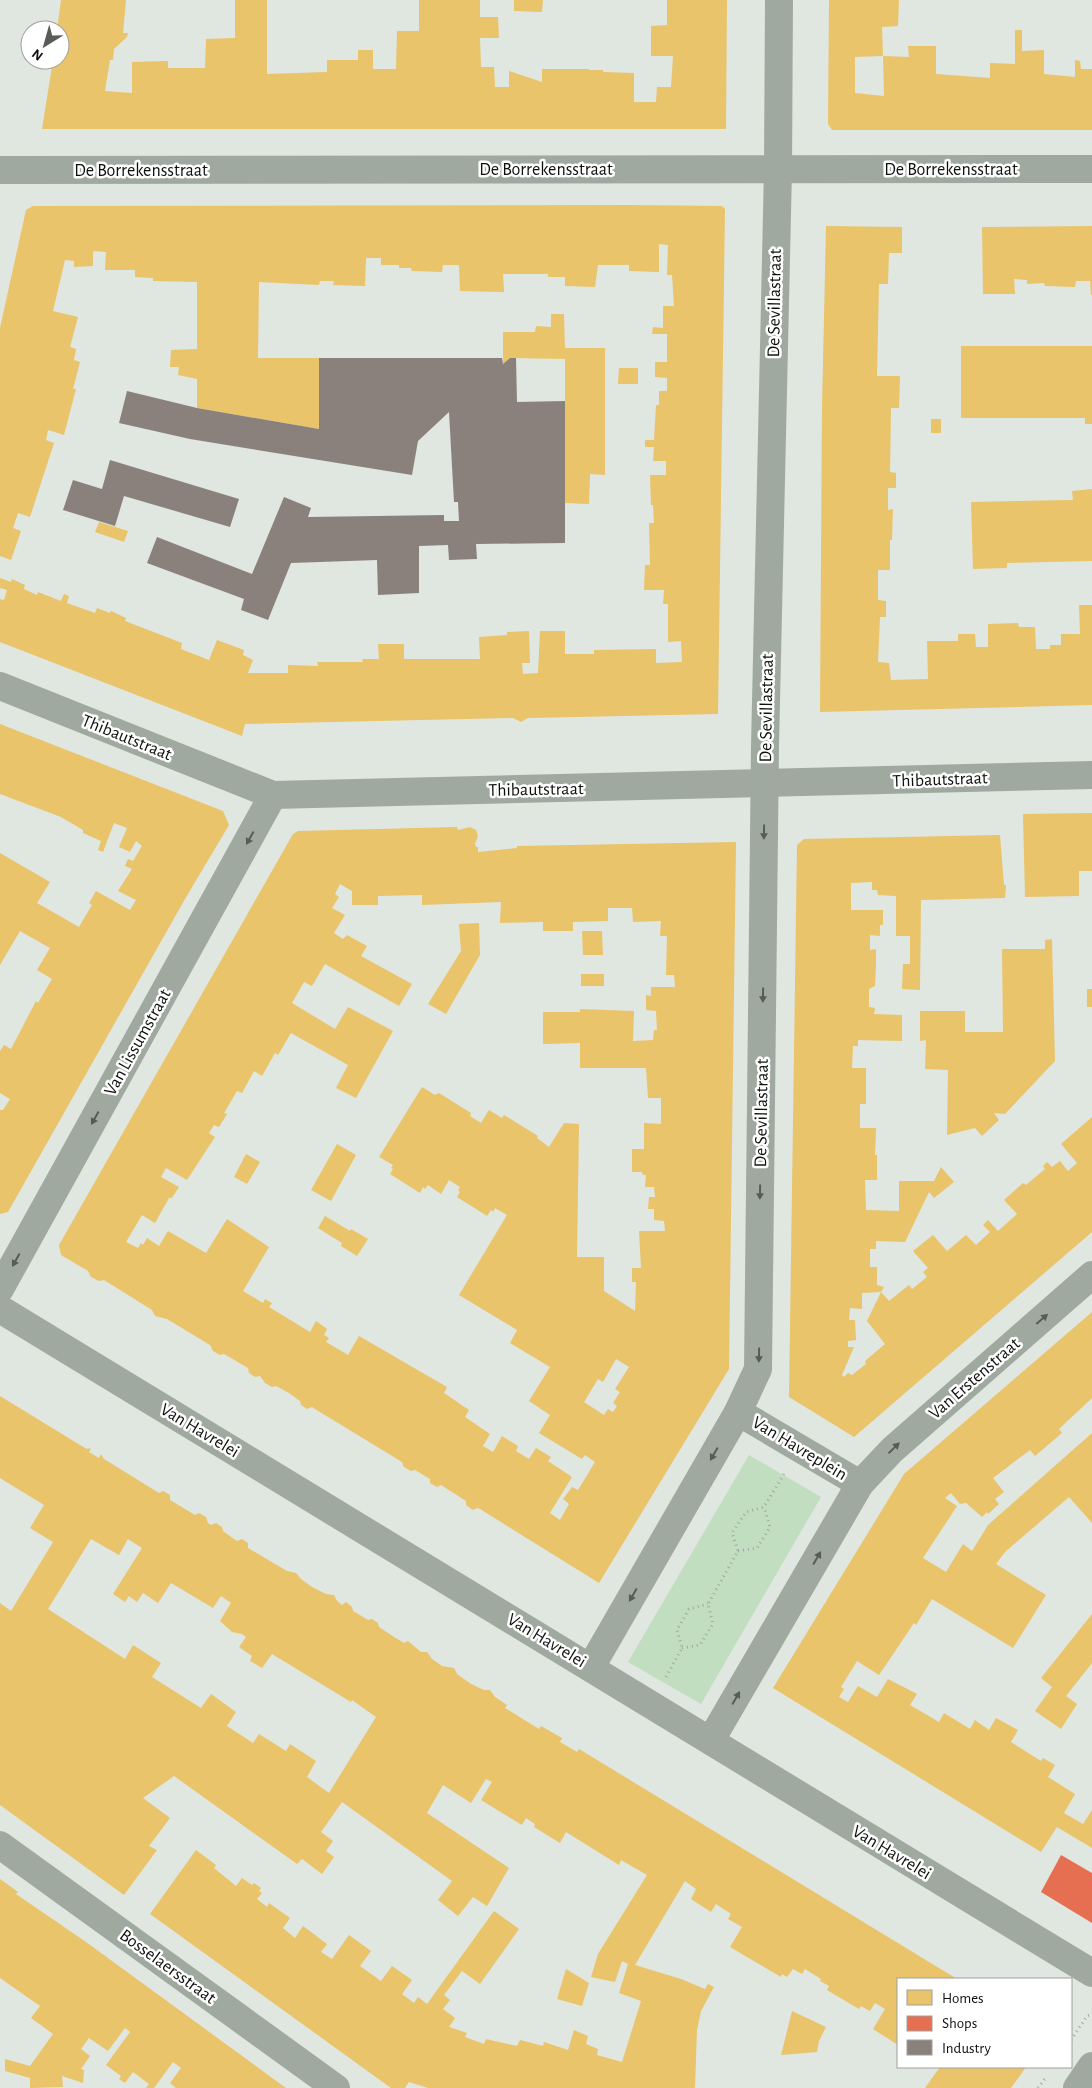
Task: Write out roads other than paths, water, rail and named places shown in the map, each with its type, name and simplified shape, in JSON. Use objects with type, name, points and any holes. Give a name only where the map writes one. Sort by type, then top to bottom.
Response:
[{"type":"street","name":"De Sevillastraat","points":[[738,1412],[758,1369],[765,783],[778,169],[779,0]]},
{"type":"street","name":"De Borrekensstraat","points":[[0,170],[1092,169]]},
{"type":"street","name":"Thibautstraat","points":[[0,686],[273,795],[1092,775]]},
{"type":"street","name":"Van Lissumstraat","points":[[0,1289],[273,795]]},
{"type":"street","name":"Van Erstenstraat","points":[[860,1484],[892,1450],[1092,1275]]},
{"type":"street","name":"Van Havrelei","points":[[0,1309],[1092,1973]]},
{"type":"street","name":"Van Havreplein","points":[[591,1667],[738,1412],[860,1484],[711,1740]]},
{"type":"street","name":"Bosselaersstraat","points":[[0,1845],[336,2088]]}]
